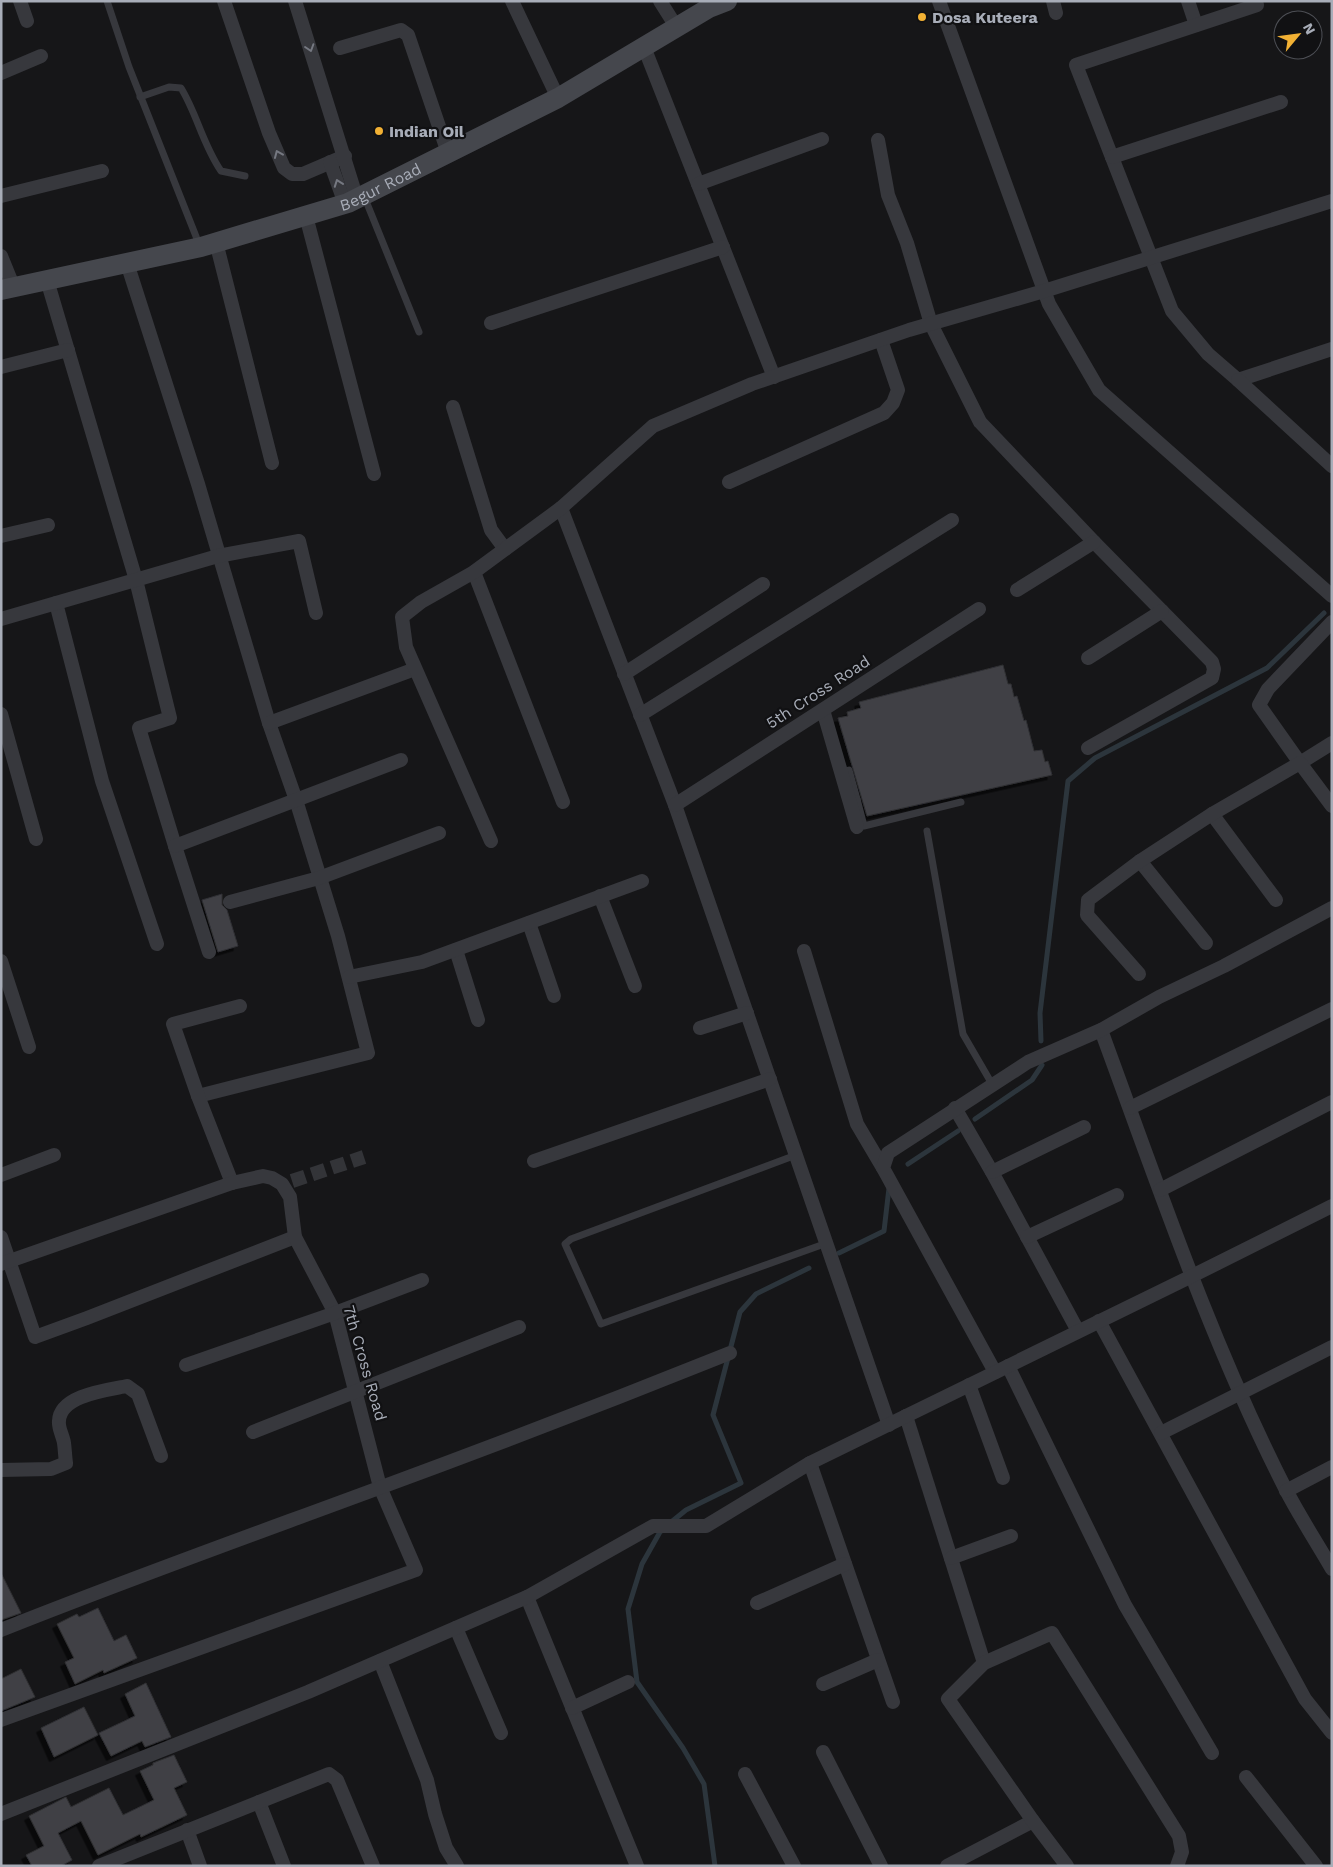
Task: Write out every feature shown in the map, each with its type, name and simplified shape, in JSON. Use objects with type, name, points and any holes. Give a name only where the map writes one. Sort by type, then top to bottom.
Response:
[{"type":"main road","name":"Begur Road","points":[[7,289],[208,245],[356,199],[558,98],[710,8],[726,1]]},
{"type":"street","points":[[20,1],[27,20]]},
{"type":"street","points":[[224,1],[269,133],[284,168],[292,174],[303,174],[345,156]]},
{"type":"street","points":[[295,1],[345,156],[356,199]]},
{"type":"street","points":[[512,1],[558,98]]},
{"type":"street","points":[[660,1],[677,28]]},
{"type":"street","points":[[940,1],[1049,304],[1099,390],[1332,596]]},
{"type":"street","points":[[1188,1],[1196,25]]},
{"type":"street","points":[[1257,5],[1076,66],[1172,311],[1208,354],[1332,466]]},
{"type":"street","points":[[340,48],[401,30],[408,35],[448,153]]},
{"type":"street","points":[[644,47],[774,376]]},
{"type":"street","points":[[1,73],[41,56]]},
{"type":"street","points":[[1112,157],[1281,102]]},
{"type":"street","points":[[698,184],[822,139]]},
{"type":"street","points":[[878,140],[888,196],[907,243],[930,324],[980,422],[1212,662],[1214,669],[1212,678],[1088,748]]},
{"type":"street","points":[[330,162],[356,199]]},
{"type":"street","points":[[1,196],[102,171]]},
{"type":"street","points":[[492,841],[406,647],[402,617],[421,602],[474,572],[561,508],[652,426],[752,384],[881,340],[1332,201]]},
{"type":"street","points":[[306,216],[374,474]]},
{"type":"street","points":[[208,245],[272,463]]},
{"type":"street","points":[[491,323],[723,247]]},
{"type":"street","points":[[1,256],[7,289]]},
{"type":"street","points":[[127,263],[198,484],[269,723],[296,800],[338,936],[368,1053],[198,1096]]},
{"type":"street","points":[[47,280],[136,580],[170,718],[140,728],[209,952]]},
{"type":"street","points":[[729,482],[884,413],[893,403],[898,390],[881,340]]},
{"type":"street","points":[[1238,380],[1332,349]]},
{"type":"street","points":[[1,367],[68,350]]},
{"type":"street","points":[[453,408],[491,530],[504,549]]},
{"type":"street","points":[[561,508],[675,805],[889,1425]]},
{"type":"street","points":[[640,715],[952,520]]},
{"type":"street","points":[[1,536],[48,525]]},
{"type":"street","points":[[1,619],[218,556],[299,541],[316,613]]},
{"type":"street","points":[[1017,590],[1094,542]]},
{"type":"street","points":[[474,572],[563,802]]},
{"type":"street","points":[[624,674],[763,584]]},
{"type":"street","points":[[56,603],[102,781],[158,944]]},
{"type":"street","name":"5th Cross Road","points":[[675,805],[979,609]]},
{"type":"street","points":[[1088,658],[1162,611]]},
{"type":"street","points":[[1332,622],[1268,690],[1259,705],[1332,806]]},
{"type":"street","points":[[269,723],[415,669]]},
{"type":"street","points":[[823,710],[841,773],[853,800],[857,827]]},
{"type":"street","points":[[1,714],[36,839]]},
{"type":"street","points":[[1139,974],[1086,915],[1088,900],[1140,861],[1212,814],[1332,744]]},
{"type":"street","points":[[175,846],[401,760]]},
{"type":"street","points":[[1212,814],[1276,900]]},
{"type":"street","points":[[230,902],[319,878],[439,833]]},
{"type":"street","points":[[1140,861],[1206,943]]},
{"type":"street","points":[[349,977],[422,962],[642,881]]},
{"type":"street","points":[[600,896],[634,986]]},
{"type":"street","points":[[883,1168],[888,1153],[1028,1062],[1101,1030],[1159,997],[1224,966],[1332,908]]},
{"type":"street","points":[[529,923],[554,996]]},
{"type":"street","points":[[456,950],[478,1020]]},
{"type":"street","points":[[804,951],[856,1124],[883,1168],[994,1372]]},
{"type":"street","points":[[1,961],[29,1047]]},
{"type":"street","points":[[232,1182],[198,1096],[173,1024],[240,1006]]},
{"type":"street","points":[[1130,1108],[1332,1008]]},
{"type":"street","points":[[700,1028],[747,1013]]},
{"type":"street","points":[[1101,1030],[1192,1276],[1240,1394],[1286,1491],[1332,1569]]},
{"type":"street","points":[[534,1161],[770,1079]]},
{"type":"street","points":[[1160,1190],[1332,1102]]},
{"type":"street","points":[[955,1108],[1078,1331]]},
{"type":"street","points":[[992,1172],[1084,1126]]},
{"type":"street","points":[[1,1175],[54,1155]]},
{"type":"street","name":"7th Cross Road","points":[[1,1720],[416,1570],[380,1487],[335,1313],[295,1237],[287,1183],[263,1176],[232,1182],[5,1263]]},
{"type":"street","points":[[1027,1237],[1117,1195]]},
{"type":"street","points":[[1,1814],[298,1696],[527,1597],[653,1526],[706,1526],[810,1463],[1332,1206]]},
{"type":"street","points":[[1,1237],[5,1263],[35,1337],[295,1237]]},
{"type":"street","points":[[186,1365],[335,1313],[422,1280]]},
{"type":"street","points":[[1099,1321],[1306,1699],[1332,1733]]},
{"type":"street","points":[[253,1432],[519,1327]]},
{"type":"street","points":[[1161,1433],[1332,1347]]},
{"type":"street","points":[[1,1630],[105,1588],[618,1398],[730,1353]]},
{"type":"street","points":[[1008,1366],[1126,1605],[1212,1753]]},
{"type":"street","points":[[969,1385],[1003,1478]]},
{"type":"street","points":[[1,1470],[51,1469],[66,1463],[64,1444],[58,1420],[64,1408],[75,1399],[96,1392],[126,1386],[138,1394],[161,1456]]},
{"type":"street","points":[[906,1416],[984,1662]]},
{"type":"street","points":[[810,1463],[893,1702]]},
{"type":"street","points":[[1286,1491],[1332,1467]]},
{"type":"street","points":[[951,1558],[1011,1536]]},
{"type":"street","points":[[757,1603],[845,1564]]},
{"type":"street","points":[[527,1597],[637,1866]]},
{"type":"street","points":[[456,1628],[501,1733]]},
{"type":"street","points":[[1067,1866],[1033,1821],[948,1699],[984,1662],[1052,1633],[1179,1836],[1182,1852],[1178,1866]]},
{"type":"street","points":[[380,1660],[428,1780],[435,1814],[446,1848],[456,1866]]},
{"type":"street","points":[[823,1684],[878,1660]]},
{"type":"street","points":[[572,1708],[628,1682]]},
{"type":"street","points":[[823,1752],[881,1866]]},
{"type":"street","points":[[99,1866],[329,1774],[336,1780],[373,1866]]},
{"type":"street","points":[[745,1774],[794,1866]]},
{"type":"street","points":[[1246,1777],[1316,1866]]},
{"type":"street","points":[[259,1802],[284,1866]]},
{"type":"street","points":[[947,1866],[1033,1821]]},
{"type":"street","points":[[186,1830],[200,1866]]},
{"type":"lane","points":[[108,1],[140,96],[208,245]]},
{"type":"lane","points":[[140,96],[169,87],[181,88],[187,98],[210,156],[221,171],[245,176]]},
{"type":"lane","points":[[356,199],[419,332]]},
{"type":"lane","points":[[853,800],[864,826],[961,802]]},
{"type":"lane","points":[[927,831],[963,1034],[992,1084]]},
{"type":"lane","points":[[796,1155],[571,1239],[565,1244],[601,1324],[827,1243]]},
{"type":"building","points":[[1003,665],[1008,684],[1011,684],[1014,697],[1017,696],[1024,721],[1026,720],[1034,751],[1042,750],[1045,762],[1048,761],[1052,775],[867,816],[838,718],[848,716],[847,712],[861,708],[859,702]]},
{"type":"building","points":[[222,894],[222,905],[227,910],[238,946],[218,952],[202,900]]},
{"type":"building","points":[[1,1573],[21,1613],[1,1620]]},
{"type":"building","points":[[98,1608],[114,1641],[126,1635],[137,1658],[104,1673],[103,1670],[75,1684],[65,1662],[74,1658],[57,1624],[77,1614],[79,1617]]},
{"type":"building","points":[[21,1669],[35,1697],[1,1711],[1,1679]]},
{"type":"building","points":[[146,1683],[171,1737],[145,1747],[142,1741],[111,1756],[99,1733],[135,1716],[125,1694]]},
{"type":"building","points":[[84,1707],[98,1735],[54,1757],[41,1728]]},
{"type":"building","points":[[174,1755],[187,1782],[174,1788],[187,1815],[141,1837],[140,1834],[98,1855],[81,1821],[58,1833],[72,1860],[61,1866],[32,1866],[26,1855],[44,1846],[29,1816],[66,1797],[71,1807],[109,1788],[123,1815],[154,1800],[140,1771],[153,1765],[153,1763]]},
{"type":"waterway","points":[[1041,1041],[1040,1013],[1068,781],[1095,758],[1267,668],[1324,613]]},
{"type":"waterway","points":[[975,1119],[1032,1080],[1042,1065]]},
{"type":"waterway","points":[[908,1164],[958,1131]]},
{"type":"waterway","points":[[839,1253],[884,1231],[889,1188]]},
{"type":"waterway","points":[[670,1523],[686,1510],[741,1483],[713,1415],[740,1312],[756,1294],[809,1268]]},
{"type":"waterway","points":[[664,1529],[660,1532],[642,1564],[628,1609],[637,1682],[683,1748],[704,1784],[715,1866]]},
{"type":"tunnel","points":[[292,1181],[364,1157]]},
{"type":"place","name":"Dosa Kuteera","points":[[922,17]]},
{"type":"place","name":"Indian Oil","points":[[379,131]]}]
